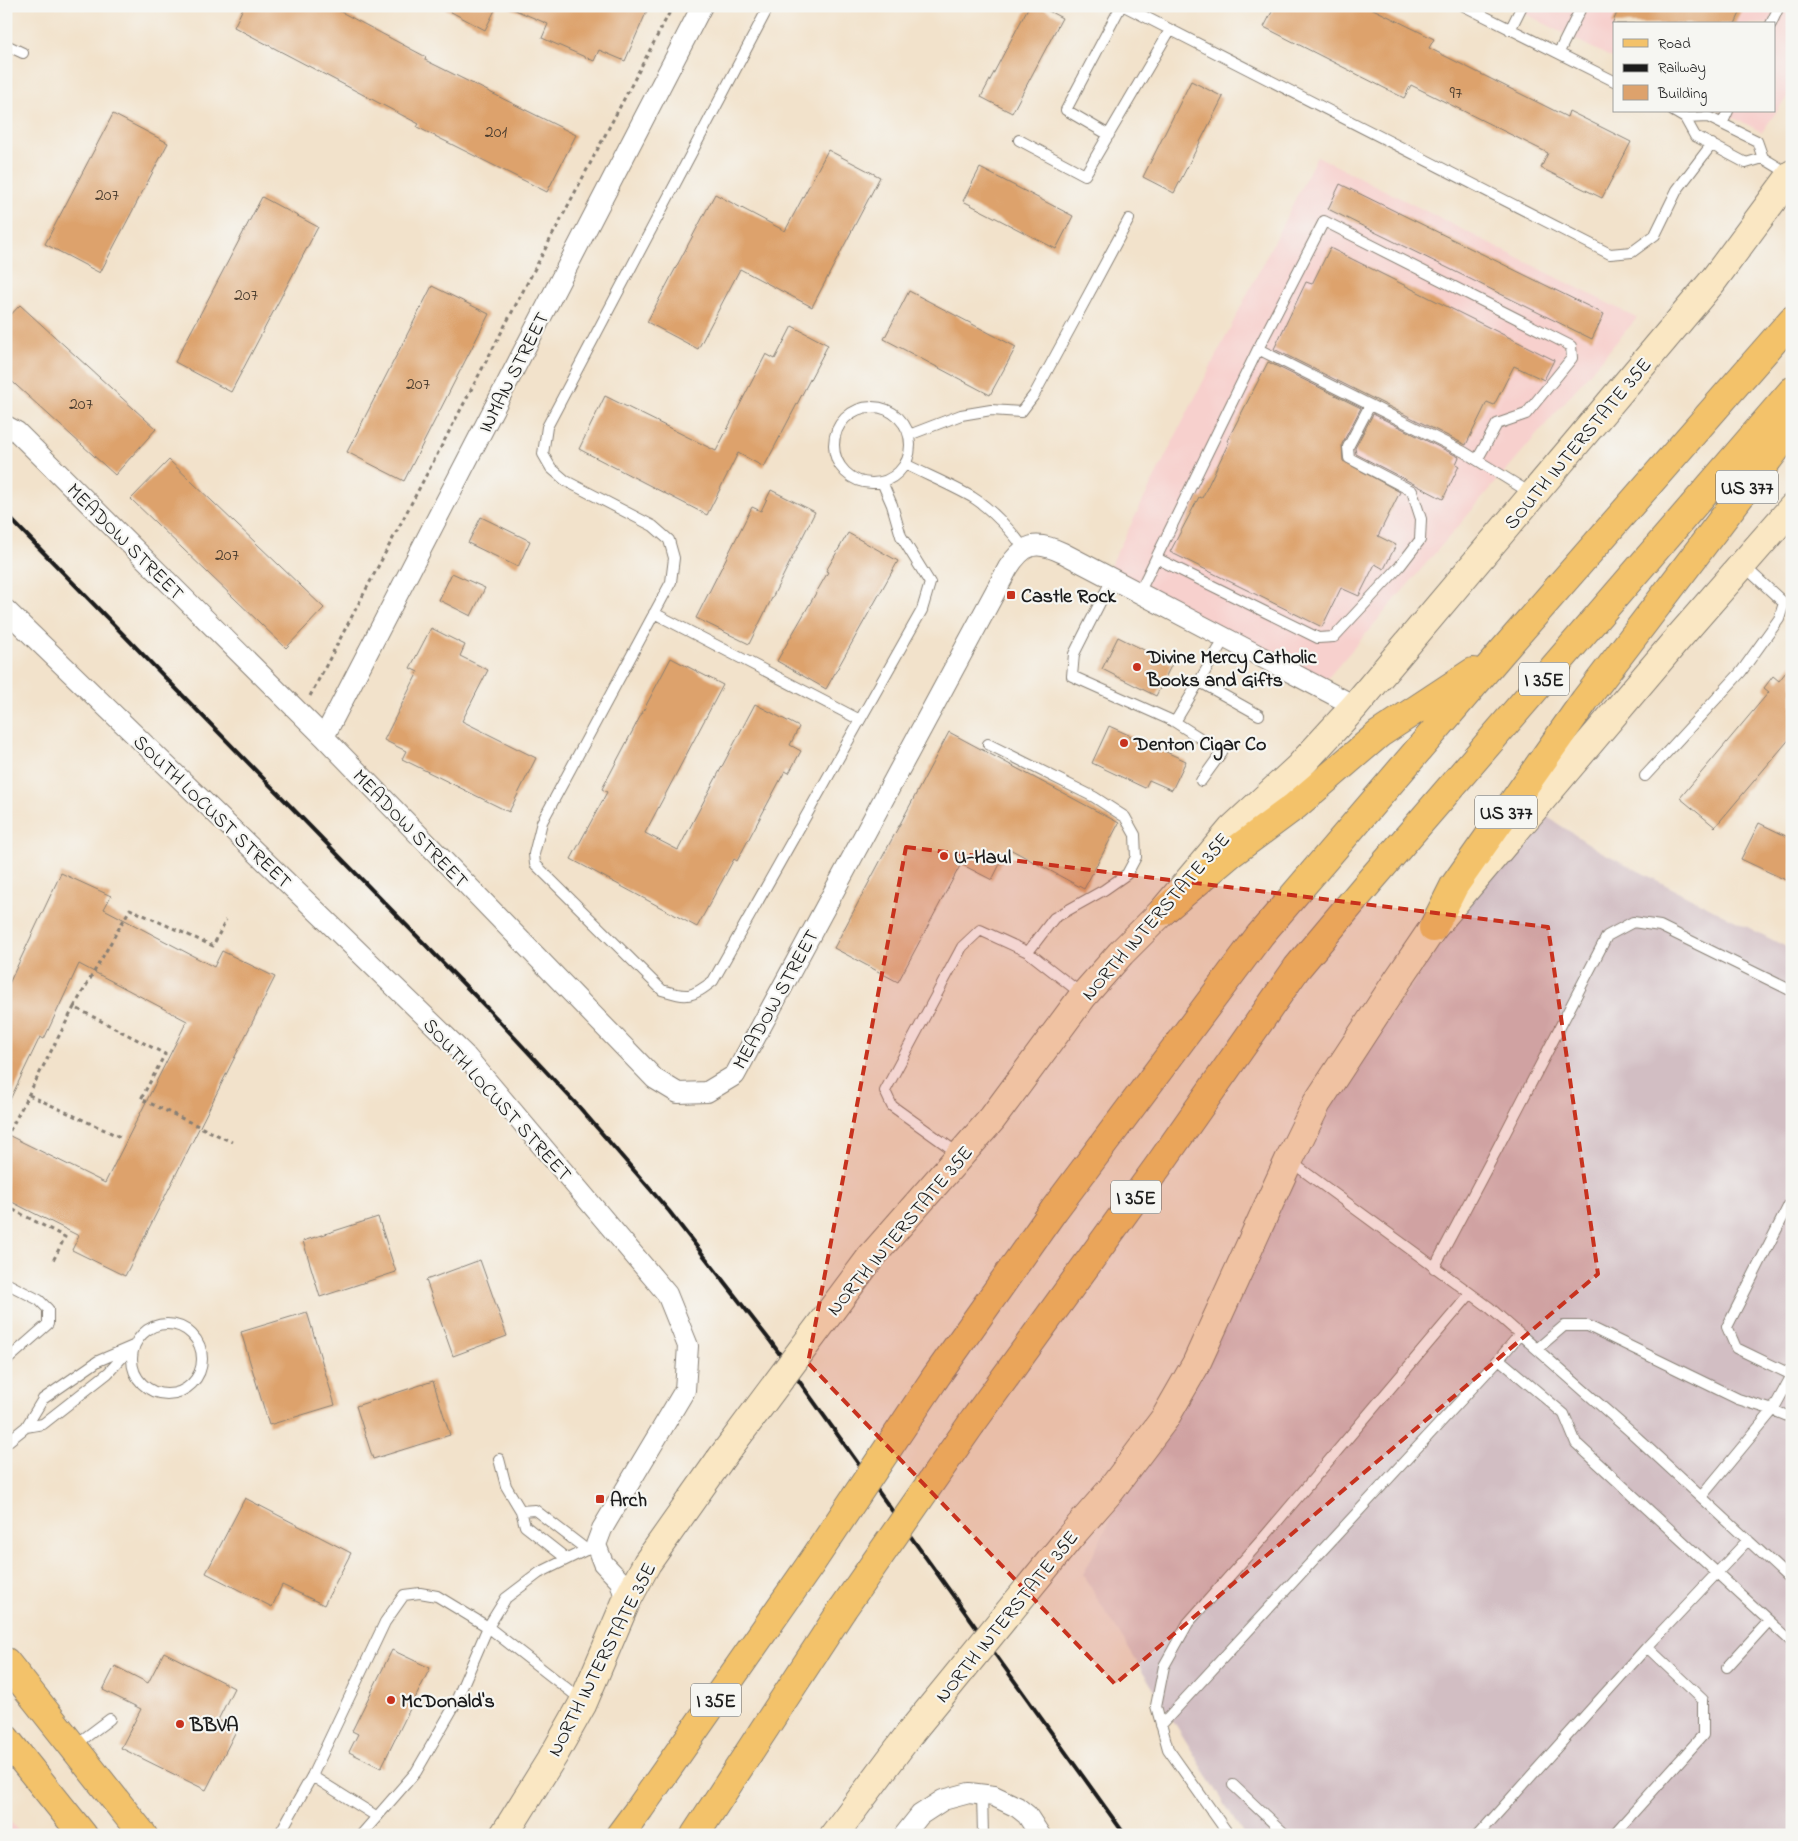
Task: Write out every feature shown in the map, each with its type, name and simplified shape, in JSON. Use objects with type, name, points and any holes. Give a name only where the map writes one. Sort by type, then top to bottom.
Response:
[{"type":"main road","name":"SOUTH INTERSTATE 35E","points":[[1355,706],[1712,282],[1792,175]]},
{"type":"main road","name":"I 35E","points":[[620,1835],[810,1565],[935,1378],[1054,1210],[1260,936],[1501,653],[1792,320]]},
{"type":"main road","name":"I 35E","points":[[695,1835],[842,1610],[972,1423],[1298,968],[1369,882],[1792,391]]},
{"type":"main road","name":"US 377","points":[[1426,939],[1454,886],[1585,700],[1792,428]]},
{"type":"main road","points":[[1426,939],[1674,643],[1792,508]]},
{"type":"main road","points":[[1163,910],[1229,856],[1295,806],[1379,734],[1501,653]]},
{"type":"main road","name":"NORTH INTERSTATE 35E","points":[[504,1835],[555,1753],[582,1705],[626,1602],[647,1563],[719,1461],[871,1257],[992,1119],[1083,996],[1163,910],[1232,829],[1299,767],[1355,706]]},
{"type":"main road","name":"NORTH INTERSTATE 35E","points":[[834,1835],[911,1732],[1070,1537],[1111,1490],[1165,1418],[1196,1364],[1289,1160],[1318,1103],[1426,939]]},
{"type":"main road","points":[[6,1662],[142,1835]]},
{"type":"main road","points":[[6,1739],[78,1833]]},
{"type":"street","name":"INMAN STREET","points":[[324,737],[702,6]]},
{"type":"street","name":"MEADOW STREET","points":[[6,426],[16,432],[324,737],[655,1079],[678,1093],[707,1092],[735,1075],[1008,568],[1015,558],[1025,550]]},
{"type":"street","points":[[1025,550],[1033,545],[1046,545],[1355,706]]},
{"type":"street","name":"SOUTH LOCUST STREET","points":[[6,610],[465,1055],[667,1294],[688,1346],[685,1390],[592,1547]]},
{"type":"street","points":[[592,1547],[620,1581],[626,1602]]},
{"type":"street","points":[[904,1835],[920,1815],[943,1800],[969,1793],[994,1796],[1017,1807],[1026,1815],[1040,1835]]},
{"type":"lane","points":[[769,6],[548,427],[543,454],[551,468],[566,482],[653,526],[669,540],[674,558],[671,582],[542,822],[534,854],[535,864],[662,990],[680,996],[697,993],[712,981],[922,610],[930,583],[901,536],[892,505],[882,482]]},
{"type":"lane","points":[[1109,135],[1066,110],[1122,6],[1610,254],[1632,252],[1654,235],[1677,190],[1712,144]]},
{"type":"lane","points":[[1464,6],[1613,80]]},
{"type":"lane","points":[[1510,30],[1522,6]]},
{"type":"lane","points":[[1559,52],[1582,6]]},
{"type":"lane","points":[[1771,22],[1776,12],[1774,6]]},
{"type":"lane","points":[[1019,140],[1085,175],[1170,30]]},
{"type":"lane","points":[[6,45],[23,52]]},
{"type":"lane","points":[[1675,112],[1685,118],[1695,136],[1746,162],[1764,158]]},
{"type":"lane","points":[[1722,124],[1728,112]]},
{"type":"lane","points":[[1685,118],[1708,117],[1757,142],[1764,158],[1792,175]]},
{"type":"lane","points":[[909,435],[961,415],[991,410],[1021,412],[1034,395],[1048,370],[1129,219]]},
{"type":"lane","points":[[1139,593],[1258,349],[1324,222],[1572,346],[1572,358],[1526,414],[1497,424],[1477,460]]},
{"type":"lane","points":[[1258,349],[1464,452],[1533,495]]},
{"type":"lane","points":[[1156,558],[1318,638],[1334,637],[1400,566],[1420,540],[1422,519],[1412,491],[1348,458],[1348,447],[1370,405]]},
{"type":"lane","points":[[878,407],[891,412],[903,422],[909,435],[910,450],[905,464],[895,475],[882,482],[867,482],[853,478],[842,468],[836,454],[834,440],[840,426],[849,414],[863,408],[878,407]]},
{"type":"lane","points":[[905,464],[974,498],[1017,537],[1025,550]]},
{"type":"lane","points":[[1646,776],[1741,672],[1788,606],[1742,564]]},
{"type":"lane","points":[[1112,579],[1074,654],[1072,676],[1175,722],[1222,752],[1201,781]]},
{"type":"lane","points":[[654,613],[860,720]]},
{"type":"lane","points":[[1175,722],[1225,638]]},
{"type":"lane","points":[[1200,682],[1259,714]]},
{"type":"lane","points":[[988,744],[1094,797],[1125,817],[1135,835],[1136,857],[1127,874],[1104,890],[1054,918],[1028,952]]},
{"type":"lane","points":[[1434,1268],[1607,936],[1633,922],[1660,926],[1792,991]]},
{"type":"lane","points":[[958,1159],[952,1149],[892,1106],[885,1090],[962,947],[980,930],[1028,952],[1083,996]]},
{"type":"lane","points":[[1289,1160],[1470,1294],[1520,1334],[1632,1433],[1792,1581]]},
{"type":"lane","points":[[1701,1497],[1773,1410],[1792,1375],[1736,1348],[1727,1327],[1792,1199]]},
{"type":"lane","points":[[6,1283],[39,1300],[48,1309],[48,1324],[6,1361]]},
{"type":"lane","points":[[1229,1835],[1168,1749],[1156,1706],[1164,1666],[1188,1623],[1265,1536],[1470,1294]]},
{"type":"lane","points":[[26,1427],[43,1424],[108,1373],[140,1336],[149,1328],[159,1324],[179,1325],[188,1330],[195,1338],[200,1348],[202,1359],[200,1371],[194,1381],[181,1391],[165,1395],[154,1392],[144,1387],[136,1378],[132,1368],[133,1346]]},
{"type":"lane","points":[[1537,1349],[1564,1326],[1588,1326],[1738,1399],[1792,1418]]},
{"type":"lane","points":[[1162,1725],[1520,1334]]},
{"type":"lane","points":[[6,1442],[26,1427],[43,1399],[98,1361],[133,1346]]},
{"type":"lane","points":[[1498,1359],[1564,1414],[1576,1443],[1792,1642]]},
{"type":"lane","points":[[499,1459],[506,1486],[521,1510],[525,1526],[567,1559]]},
{"type":"lane","points":[[521,1510],[535,1510],[592,1547]]},
{"type":"lane","points":[[1478,1835],[1648,1647],[1748,1540]]},
{"type":"lane","points":[[361,1835],[416,1772],[453,1708],[488,1628],[506,1598],[539,1573],[592,1547]]},
{"type":"lane","points":[[279,1835],[312,1776],[385,1622],[404,1595],[420,1593],[437,1596],[488,1628],[574,1694],[582,1705]]},
{"type":"lane","points":[[1727,1667],[1769,1621]]},
{"type":"lane","points":[[1613,1835],[1704,1736],[1703,1700],[1648,1647]]},
{"type":"lane","points":[[73,1747],[110,1719]]},
{"type":"lane","points":[[312,1776],[376,1816]]},
{"type":"lane","points":[[1232,1785],[1286,1835]]},
{"type":"lane","points":[[982,1794],[983,1835]]},
{"type":"path","points":[[308,698],[673,6]]},
{"type":"path","points":[[6,1138],[74,1007],[130,909],[213,946],[226,920]]},
{"type":"path","points":[[74,1007],[165,1054],[141,1100],[232,1142]]},
{"type":"path","points":[[29,1095],[120,1137]]},
{"type":"path","points":[[6,1206],[65,1237],[52,1263]]},
{"type":"highlighted area","points":[[906,847],[1548,927],[1598,1274],[1115,1684],[808,1363]]},
{"type":"shaded area","points":[[1510,6],[1792,6],[1792,90],[1762,132],[1722,112],[1776,112],[1776,22],[1613,22],[1613,58]]},
{"type":"shaded area","points":[[1317,156],[1637,318],[1326,680],[1108,570]]},
{"type":"shaded area","points":[[1535,809],[1600,851],[1792,950],[1792,1835],[1244,1835],[1083,1575],[1289,1160]]},
{"type":"shaded area","points":[[6,1817],[22,1835],[6,1835]]},
{"type":"building","points":[[244,6],[330,6],[426,57],[425,60],[576,135],[547,192],[417,127],[419,124],[234,27]]},
{"type":"building","points":[[440,6],[497,6],[485,30]]},
{"type":"building","points":[[506,6],[649,6],[625,61],[599,50],[594,61],[542,38],[548,24]]},
{"type":"building","points":[[1029,6],[1039,6],[1062,18],[1012,113],[981,97]]},
{"type":"building","points":[[1275,6],[1367,6],[1434,39],[1429,48],[1567,117],[1569,111],[1631,142],[1602,198],[1541,168],[1548,153],[1411,85],[1404,98],[1264,27]]},
{"type":"building","points":[[1620,6],[1731,6],[1741,11],[1736,22],[1613,22],[1612,24]]},
{"type":"building","points":[[1191,81],[1223,97],[1174,193],[1143,177]]},
{"type":"building","points":[[113,114],[168,143],[100,273],[45,244]]},
{"type":"building","points":[[828,150],[880,177],[812,307],[740,269],[698,349],[647,322],[715,194],[785,231]]},
{"type":"building","points":[[980,168],[1073,216],[1056,249],[963,201]]},
{"type":"building","points":[[1340,184],[1604,314],[1592,339],[1328,209]]},
{"type":"building","points":[[262,197],[318,227],[231,392],[175,362]]},
{"type":"building","points":[[1330,248],[1554,360],[1544,380],[1514,366],[1494,405],[1487,402],[1466,445],[1274,349],[1306,282],[1312,284]]},
{"type":"building","points":[[432,286],[489,314],[404,481],[347,452]]},
{"type":"building","points":[[909,291],[1016,347],[990,395],[884,339]]},
{"type":"building","points":[[20,305],[156,429],[115,475],[6,376],[6,320]]},
{"type":"building","points":[[792,326],[828,345],[764,467],[738,453],[707,515],[579,449],[605,396],[716,451],[766,354],[775,359]]},
{"type":"building","points":[[1268,362],[1361,408],[1342,444],[1343,461],[1400,492],[1378,536],[1396,545],[1384,569],[1375,564],[1359,596],[1341,588],[1322,627],[1170,552],[1199,497],[1202,498],[1229,442],[1227,441]]},
{"type":"building","points":[[1373,414],[1459,457],[1456,464],[1459,466],[1443,499],[1356,454],[1355,448]]},
{"type":"building","points":[[169,460],[324,608],[286,648],[131,499]]},
{"type":"building","points":[[771,490],[815,512],[749,644],[696,618],[752,507],[761,511]]},
{"type":"building","points":[[481,517],[530,541],[518,567],[468,543]]},
{"type":"building","points":[[848,533],[898,561],[826,689],[777,661]]},
{"type":"building","points":[[452,573],[485,588],[471,616],[439,600]]},
{"type":"building","points":[[431,628],[465,645],[460,656],[488,670],[462,721],[536,758],[509,812],[402,759],[406,751],[384,740],[418,672],[410,668]]},
{"type":"building","name":"Divine Mercy Catholic Books and Gifts","points":[[1118,637],[1172,664],[1156,696],[1102,669]]},
{"type":"building","points":[[671,658],[723,685],[645,833],[678,850],[755,704],[799,727],[790,745],[801,751],[789,773],[785,771],[737,861],[734,859],[697,927],[571,859],[607,792],[602,789]]},
{"type":"building","points":[[1792,664],[1792,736],[1715,827],[1680,798],[1769,692],[1764,688],[1773,676],[1779,681]]},
{"type":"building","name":"Denton Cigar Co","points":[[1109,726],[1186,761],[1172,790],[1149,780],[1145,788],[1092,763]]},
{"type":"building","name":"U-Haul","points":[[949,732],[1119,823],[1084,889],[1008,848],[992,880],[961,864],[898,982],[834,948]]},
{"type":"building","points":[[1759,823],[1792,839],[1792,883],[1741,859]]},
{"type":"building","points":[[61,873],[111,896],[104,909],[214,967],[222,951],[275,977],[125,1276],[72,1250],[79,1236],[6,1199],[6,1134],[105,1183],[187,1021],[79,964],[44,1039],[40,1037],[6,1108],[6,990]]},
{"type":"building","points":[[378,1217],[396,1272],[320,1297],[303,1241]]},
{"type":"building","points":[[480,1260],[507,1336],[453,1356],[426,1280]]},
{"type":"building","points":[[307,1312],[335,1405],[269,1425],[241,1332]]},
{"type":"building","points":[[433,1381],[450,1435],[373,1459],[356,1406]]},
{"type":"building","points":[[245,1498],[351,1553],[324,1605],[282,1585],[272,1607],[206,1573]]},
{"type":"building","name":"McDonald's","points":[[392,1650],[430,1668],[381,1768],[349,1752],[358,1734],[352,1731]]},
{"type":"building","name":"BBVA","points":[[164,1652],[234,1688],[218,1720],[237,1729],[206,1790],[121,1748],[141,1709],[103,1690],[115,1666],[148,1683]]},
{"type":"railway","points":[[6,514],[487,1008],[580,1108],[669,1211],[771,1342],[1125,1835]]},
{"type":"place","name":"Castle Rock","points":[[1011,595]]},
{"type":"place","name":"Divine Mercy Catholic Books and Gifts","points":[[1137,667]]},
{"type":"place","name":"Denton Cigar Co","points":[[1124,743]]},
{"type":"place","name":"U-Haul","points":[[944,856]]},
{"type":"place","name":"Arch","points":[[600,1499]]},
{"type":"place","name":"McDonald's","points":[[391,1700]]},
{"type":"place","name":"BBVA","points":[[180,1724]]}]
